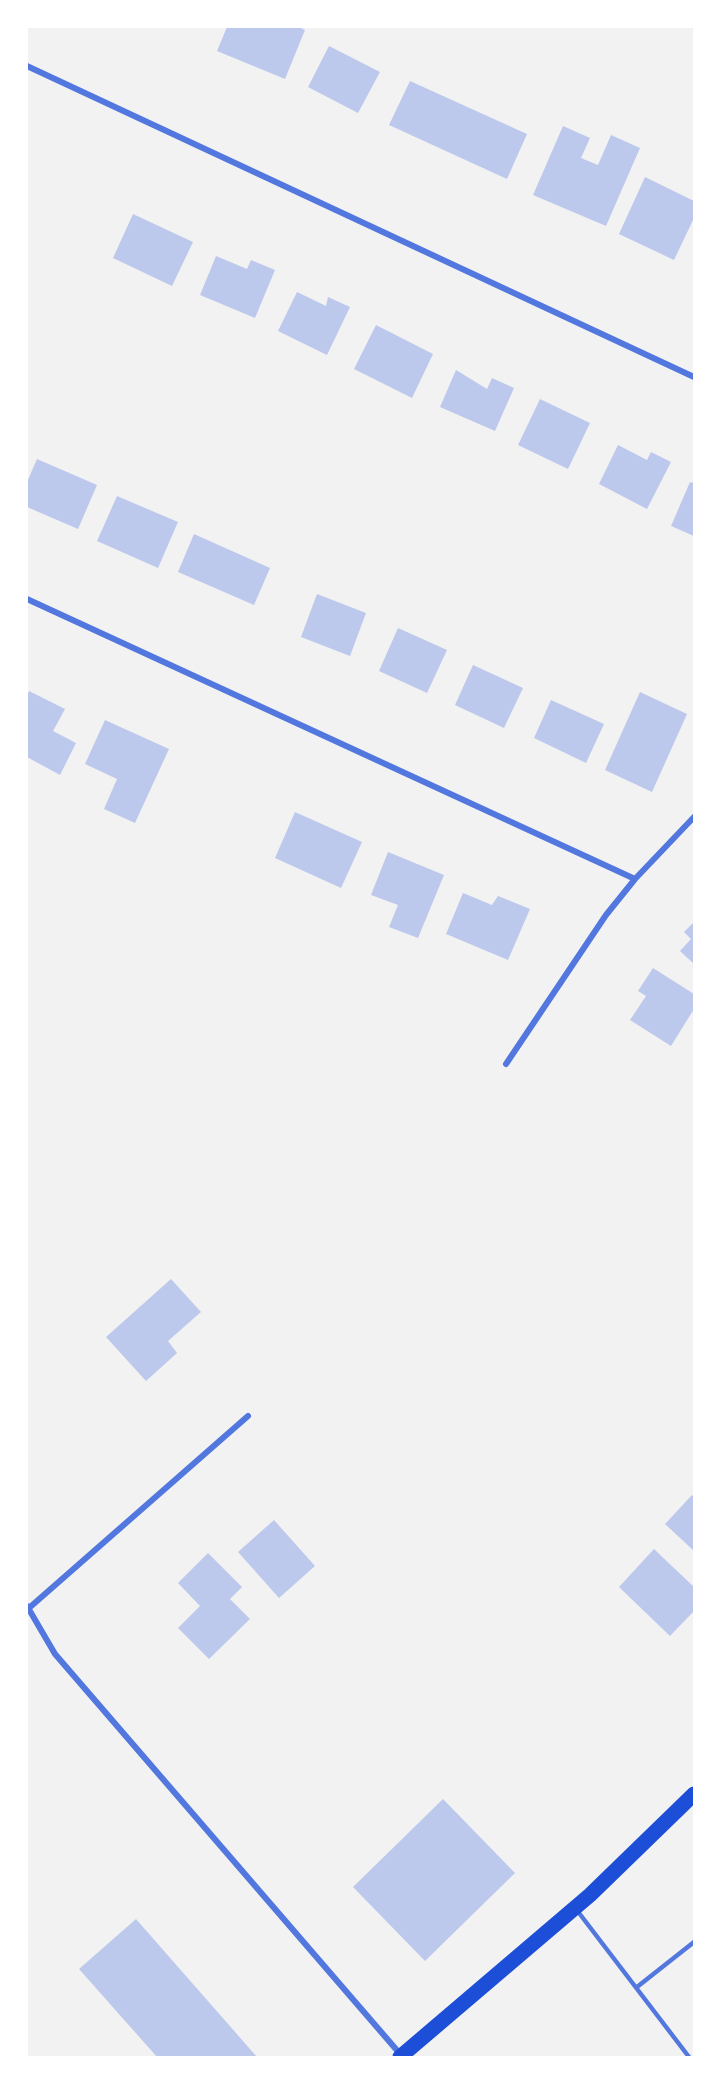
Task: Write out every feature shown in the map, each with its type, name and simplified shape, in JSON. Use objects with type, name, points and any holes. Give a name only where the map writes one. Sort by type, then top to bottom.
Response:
[{"type":"main road","points":[[401,2057],[575,1907],[694,1794]]},
{"type":"street","points":[[27,66],[694,376]]},
{"type":"street","points":[[27,599],[635,879]]},
{"type":"street","points":[[506,1064],[606,915],[635,879],[694,817]]},
{"type":"street","points":[[248,1416],[28,1607],[55,1654],[401,2057]]},
{"type":"lane","points":[[575,1907],[689,2057]]},
{"type":"lane","points":[[638,1988],[694,1942]]},
{"type":"building","points":[[227,27],[299,27],[305,30],[285,79],[217,51]]},
{"type":"building","points":[[329,46],[380,72],[358,113],[308,87]]},
{"type":"building","points":[[410,81],[527,134],[507,179],[389,125]]},
{"type":"building","points":[[563,126],[590,138],[581,158],[598,165],[611,135],[640,148],[606,226],[533,195]]},
{"type":"building","points":[[645,177],[694,201],[694,218],[674,260],[619,234]]},
{"type":"building","points":[[133,214],[193,242],[172,286],[113,258]]},
{"type":"building","points":[[216,256],[247,269],[251,260],[275,270],[255,318],[200,295]]},
{"type":"building","points":[[297,292],[326,306],[328,297],[350,307],[327,355],[278,331]]},
{"type":"building","points":[[376,325],[433,354],[412,398],[354,369]]},
{"type":"building","points":[[456,370],[487,389],[492,378],[514,388],[495,431],[440,407]]},
{"type":"building","points":[[540,399],[590,423],[568,469],[518,445]]},
{"type":"building","points":[[618,445],[647,460],[651,452],[671,462],[647,509],[599,484]]},
{"type":"building","points":[[37,459],[97,485],[78,529],[27,507],[27,482]]},
{"type":"building","points":[[690,482],[694,483],[694,536],[671,526]]},
{"type":"building","points":[[117,496],[178,522],[158,568],[97,541]]},
{"type":"building","points":[[194,534],[270,568],[254,605],[178,572]]},
{"type":"building","points":[[317,594],[366,613],[350,656],[301,637]]},
{"type":"building","points":[[398,628],[447,650],[427,693],[379,671]]},
{"type":"building","points":[[473,665],[523,688],[504,728],[455,705]]},
{"type":"building","points":[[29,691],[65,709],[53,731],[76,743],[60,775],[27,757],[27,696]]},
{"type":"building","points":[[640,692],[687,714],[652,792],[605,770]]},
{"type":"building","points":[[551,700],[604,724],[586,763],[534,738]]},
{"type":"building","points":[[105,720],[169,749],[135,823],[104,809],[117,779],[85,764]]},
{"type":"building","points":[[295,812],[362,842],[341,888],[275,858]]},
{"type":"building","points":[[388,852],[444,875],[418,938],[389,927],[398,905],[371,895]]},
{"type":"building","points":[[463,893],[492,905],[498,896],[530,909],[508,960],[446,934]]},
{"type":"building","points":[[694,922],[694,964],[680,951],[691,939],[684,932]]},
{"type":"building","points":[[653,968],[694,994],[694,1009],[671,1046],[630,1020],[646,996],[638,991]]},
{"type":"building","points":[[171,1279],[201,1312],[168,1341],[177,1353],[146,1381],[106,1337]]},
{"type":"building","points":[[692,1495],[694,1497],[694,1551],[665,1524]]},
{"type":"building","points":[[274,1520],[315,1566],[279,1598],[238,1552]]},
{"type":"building","points":[[654,1549],[694,1587],[694,1611],[670,1636],[619,1587]]},
{"type":"building","points":[[208,1553],[242,1587],[230,1599],[250,1619],[209,1659],[178,1628],[200,1606],[178,1583]]},
{"type":"building","points":[[443,1799],[515,1873],[425,1961],[353,1887]]},
{"type":"building","points":[[136,1919],[257,2057],[157,2057],[79,1969]]}]
